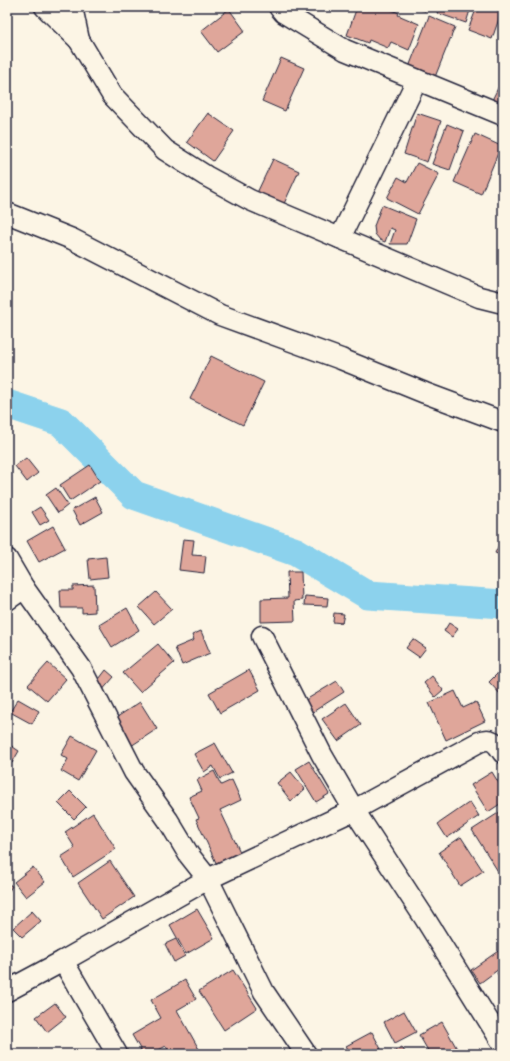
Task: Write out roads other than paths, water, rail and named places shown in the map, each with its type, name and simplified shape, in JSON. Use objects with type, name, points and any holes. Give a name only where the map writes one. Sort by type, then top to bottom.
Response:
[{"type":"street","points":[[45,7],[79,40],[112,95],[165,150],[206,176],[250,200],[479,297],[503,303]]},
{"type":"street","points":[[72,7],[79,40]]},
{"type":"street","points":[[279,7],[284,13],[345,50],[503,115]]},
{"type":"street","points":[[340,238],[417,80]]},
{"type":"street","points":[[7,213],[72,239],[220,315],[341,359],[425,393],[503,422]]},
{"type":"street","points":[[7,559],[24,588],[81,668],[134,772],[168,820],[189,855],[208,879],[264,992],[306,1054]]},
{"type":"street","points":[[7,600],[24,588]]},
{"type":"street","points":[[262,636],[322,755],[354,810],[424,917],[503,1044]]},
{"type":"street","points":[[7,991],[208,879],[354,810],[479,742],[487,739],[496,742],[503,753]]},
{"type":"street","points":[[63,961],[117,1054]]},
{"type":"waterway","points":[[7,404],[61,422],[134,495],[296,552],[368,595],[503,604]]}]
